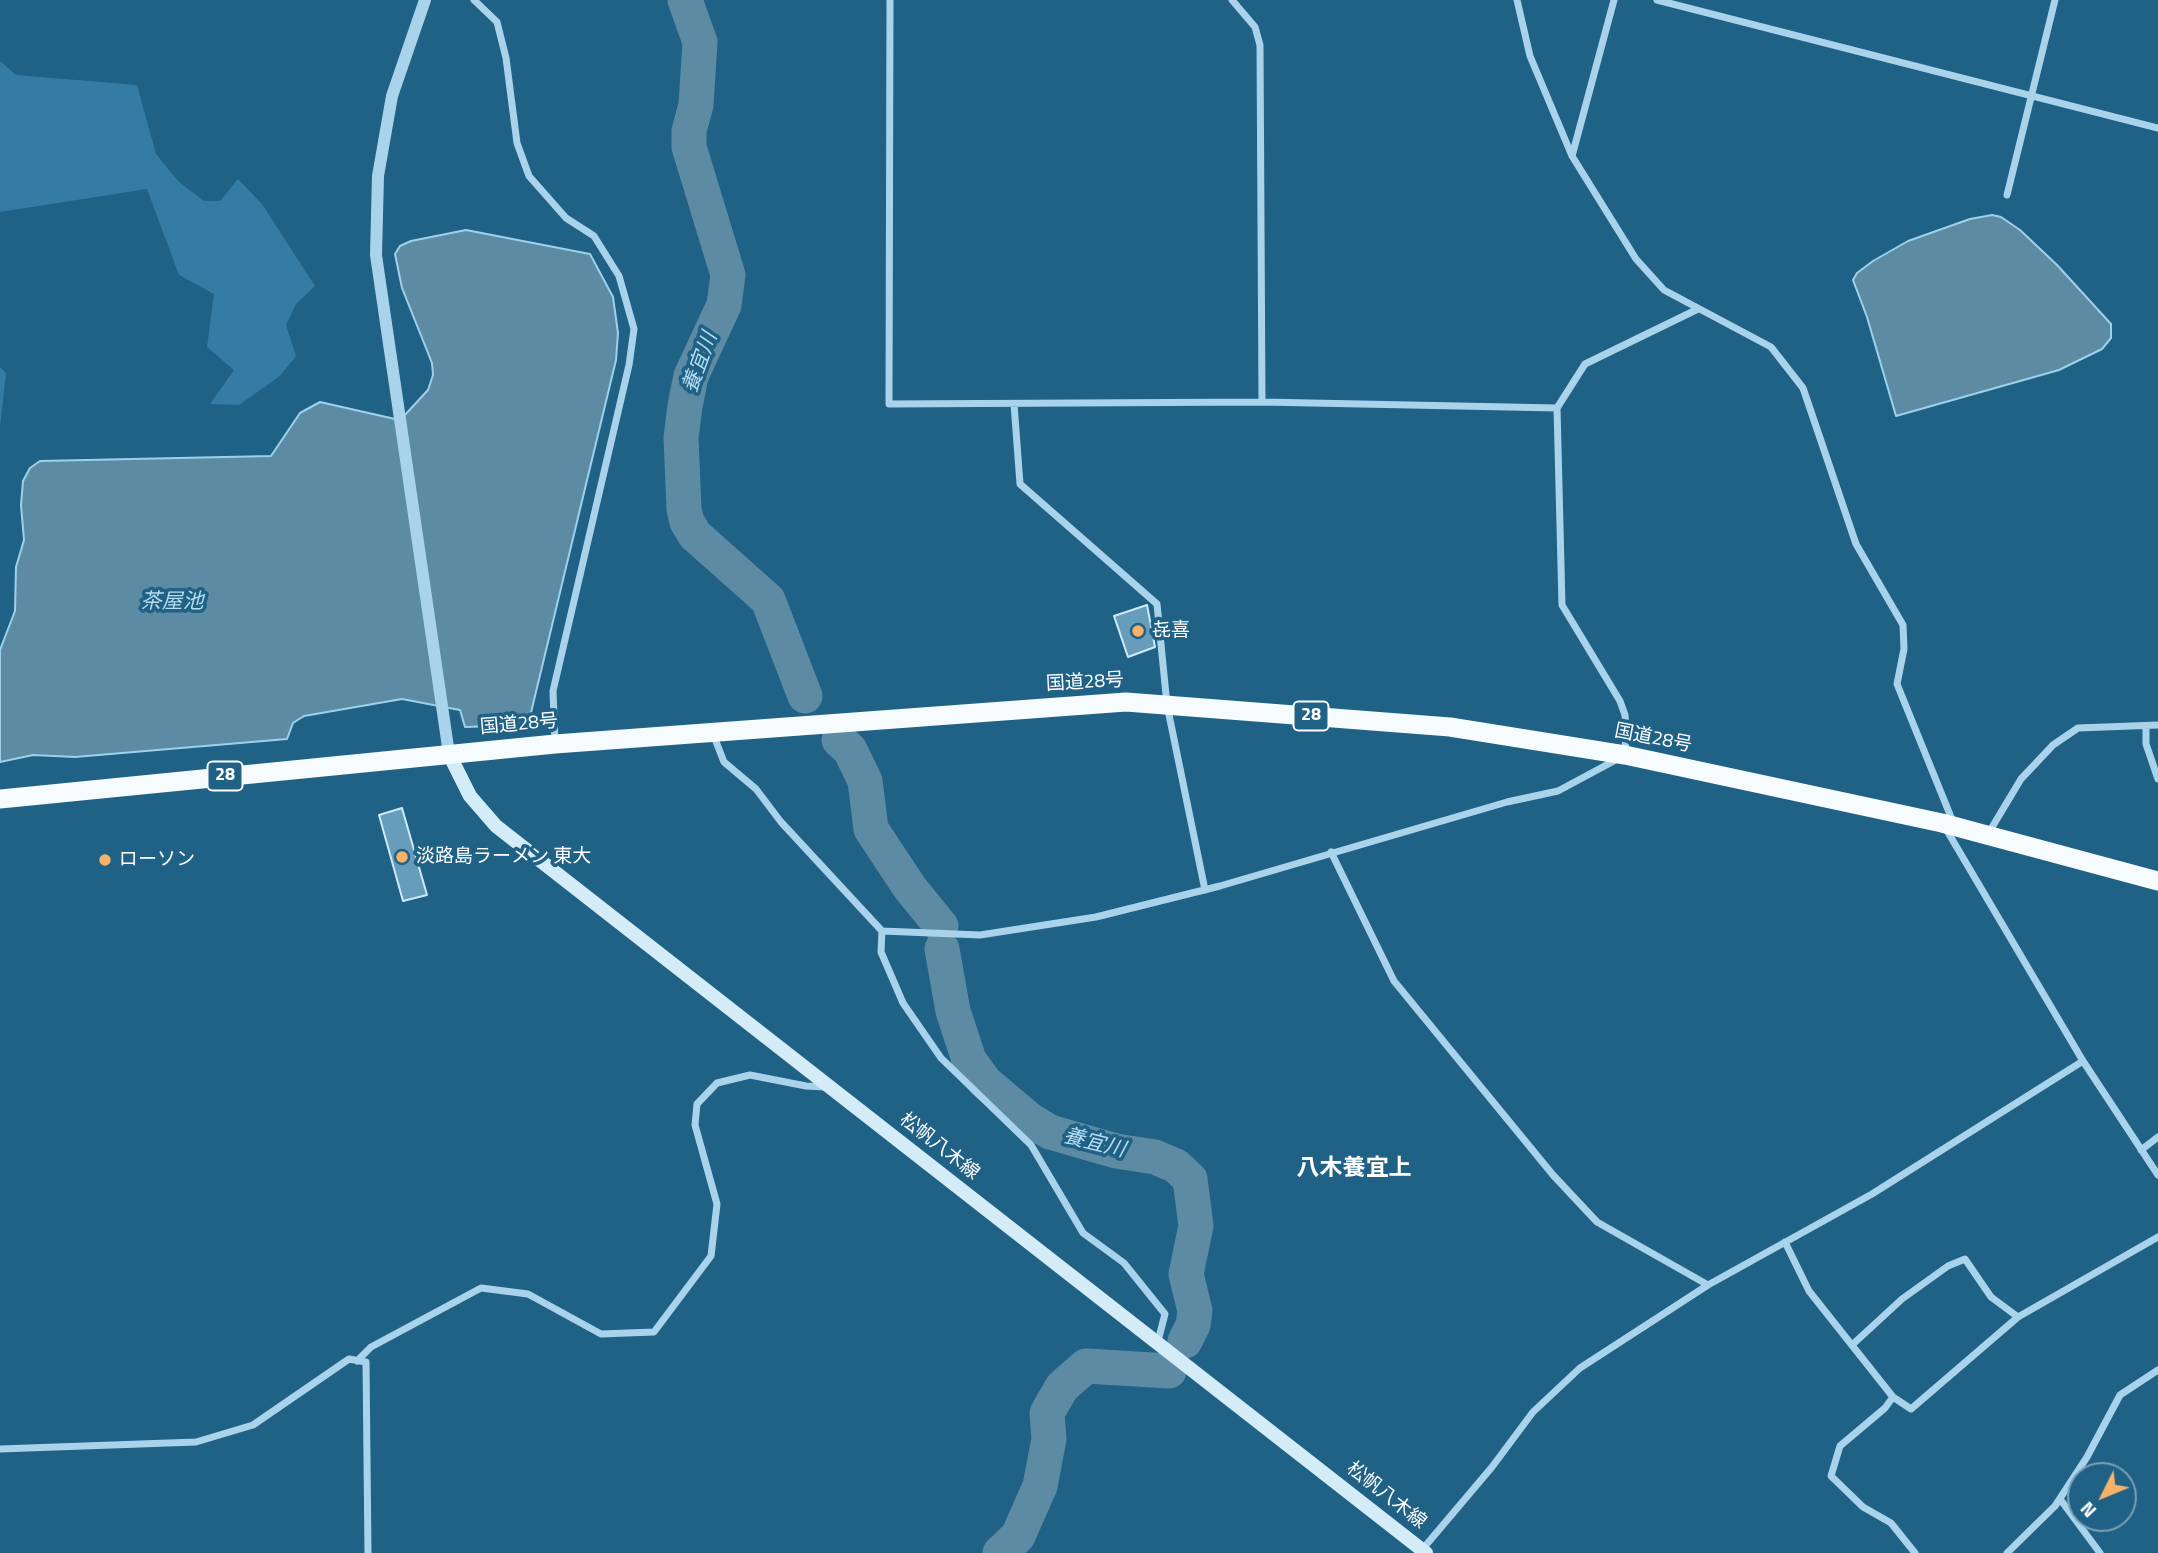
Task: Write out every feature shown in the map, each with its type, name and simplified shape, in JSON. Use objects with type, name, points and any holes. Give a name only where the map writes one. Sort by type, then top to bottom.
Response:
[{"type":"highway","name":"国道28号","points":[[0,799],[555,744],[1126,702],[1450,727],[1625,755],[1949,824],[2158,881]]},
{"type":"main road","name":"松帆八木線","points":[[449,754],[470,796],[496,826],[1158,1341],[1423,1552]]},
{"type":"street","points":[[425,0],[392,96],[379,176],[376,255],[449,754]]},
{"type":"street","points":[[474,0],[497,22],[506,58],[517,144],[529,176],[566,218],[594,236],[619,276],[634,329],[629,366],[553,691],[555,744]]},
{"type":"street","points":[[890,0],[889,404],[1262,402],[1557,408]]},
{"type":"street","points":[[1232,0],[1255,27],[1260,45],[1262,402]]},
{"type":"street","points":[[1517,0],[1530,56],[1572,156],[1636,259],[1664,290],[1771,347],[1803,388],[1856,544],[1903,625],[1904,649],[1896,684],[1949,824],[2083,1060],[2158,1175]]},
{"type":"street","points":[[1572,156],[1614,0]]},
{"type":"street","points":[[1657,0],[2158,128]]},
{"type":"street","points":[[2007,195],[2055,0]]},
{"type":"street","points":[[713,733],[724,762],[756,789],[781,822],[882,931],[980,935],[1096,917],[1205,890],[1331,852],[1559,791],[1625,755],[1625,715],[1620,701],[1562,605],[1557,408],[1585,363],[1698,309]]},
{"type":"street","points":[[1014,404],[1020,484],[1157,604],[1167,705],[1205,890]]},
{"type":"street","points":[[1987,835],[2021,779],[2053,746],[2078,728],[2106,725],[2146,728],[2158,725]]},
{"type":"street","points":[[2146,728],[2146,744],[2158,779]]},
{"type":"street","points":[[1331,852],[1394,981],[1553,1175],[1597,1222],[1708,1285]]},
{"type":"street","points":[[882,931],[881,952],[903,1003],[941,1058],[987,1106],[1031,1145],[1083,1233],[1124,1263],[1165,1314],[1158,1341]]},
{"type":"street","points":[[1423,1552],[1533,1412],[1580,1368],[1708,1285],[1872,1194],[2083,1060]]},
{"type":"street","points":[[357,1361],[370,1347],[481,1288],[528,1294],[551,1309],[601,1334],[654,1332],[712,1256],[717,1203],[695,1125],[698,1104],[717,1083],[750,1075],[806,1086],[830,1087]]},
{"type":"street","points":[[2141,1150],[2158,1137]]},
{"type":"street","points":[[1784,1242],[1809,1291],[1893,1397],[1911,1409],[2018,1317],[2158,1237]]},
{"type":"street","points":[[1852,1345],[1902,1299],[1948,1266],[1965,1259],[1991,1297],[2018,1317]]},
{"type":"street","points":[[0,1449],[196,1442],[253,1425],[349,1359],[366,1362],[368,1553]]},
{"type":"street","points":[[2007,1553],[2060,1499],[2087,1457],[2120,1395],[2158,1370]]},
{"type":"street","points":[[1893,1397],[1885,1408],[1840,1447],[1831,1476],[1863,1507],[1891,1523],[1915,1553]]},
{"type":"street","points":[[2060,1499],[2100,1553]]},
{"type":"shaded area","points":[[0,61],[16,75],[137,85],[156,154],[179,182],[204,201],[220,201],[238,179],[262,204],[315,286],[296,304],[286,325],[296,356],[280,376],[239,405],[210,404],[234,370],[207,347],[214,294],[179,275],[147,189],[0,212]]},
{"type":"shaded area","points":[[0,367],[6,373],[0,427]]},
{"type":"water","points":[[1992,215],[2001,217],[2020,230],[2057,265],[2111,324],[2111,338],[2102,349],[2059,370],[1896,416],[1867,317],[1853,280],[1857,273],[1873,261],[1908,241],[1970,219]]},
{"type":"water","name":"茶屋池","points":[[466,230],[590,254],[613,297],[618,333],[616,360],[528,725],[465,727],[460,710],[402,699],[304,716],[293,723],[287,739],[75,757],[33,755],[0,762],[0,650],[15,611],[16,567],[24,540],[21,505],[23,481],[30,468],[40,461],[271,456],[300,413],[320,402],[395,419],[404,416],[428,390],[433,375],[432,363],[402,288],[395,254],[400,246],[411,241]]},
{"type":"building","name":"㐂喜","points":[[1147,605],[1155,647],[1128,657],[1114,616]]},
{"type":"building","points":[[402,808],[427,895],[403,901],[379,815]]},
{"type":"waterway","name":"養宜川","points":[[685,0],[700,42],[696,105],[689,131],[689,147],[728,275],[724,305],[691,376],[685,406],[681,438],[684,509],[687,522],[695,535],[768,600],[805,696]]},
{"type":"waterway","name":"養宜川","points":[[839,740],[850,750],[865,781],[871,829],[910,888],[941,926]]},
{"type":"waterway","name":"養宜川","points":[[942,949],[953,1011],[969,1060],[985,1082],[1030,1120],[1050,1132],[1116,1151],[1155,1157],[1176,1166],[1190,1179],[1196,1226],[1186,1274],[1195,1311],[1193,1325],[1185,1341]]},
{"type":"waterway","name":"養宜川","points":[[1000,1553],[1018,1536],[1040,1486],[1049,1439],[1047,1413],[1062,1387],[1086,1366],[1169,1371]]},
{"type":"place","name":"㐂喜","points":[[1138,631]]},
{"type":"place","name":"淡路島ラーメン 東大","points":[[402,857]]},
{"type":"place","name":"ローソン","points":[[105,860]]},
{"type":"district","name":"八木養宜上","points":[[1354,1169]]}]
